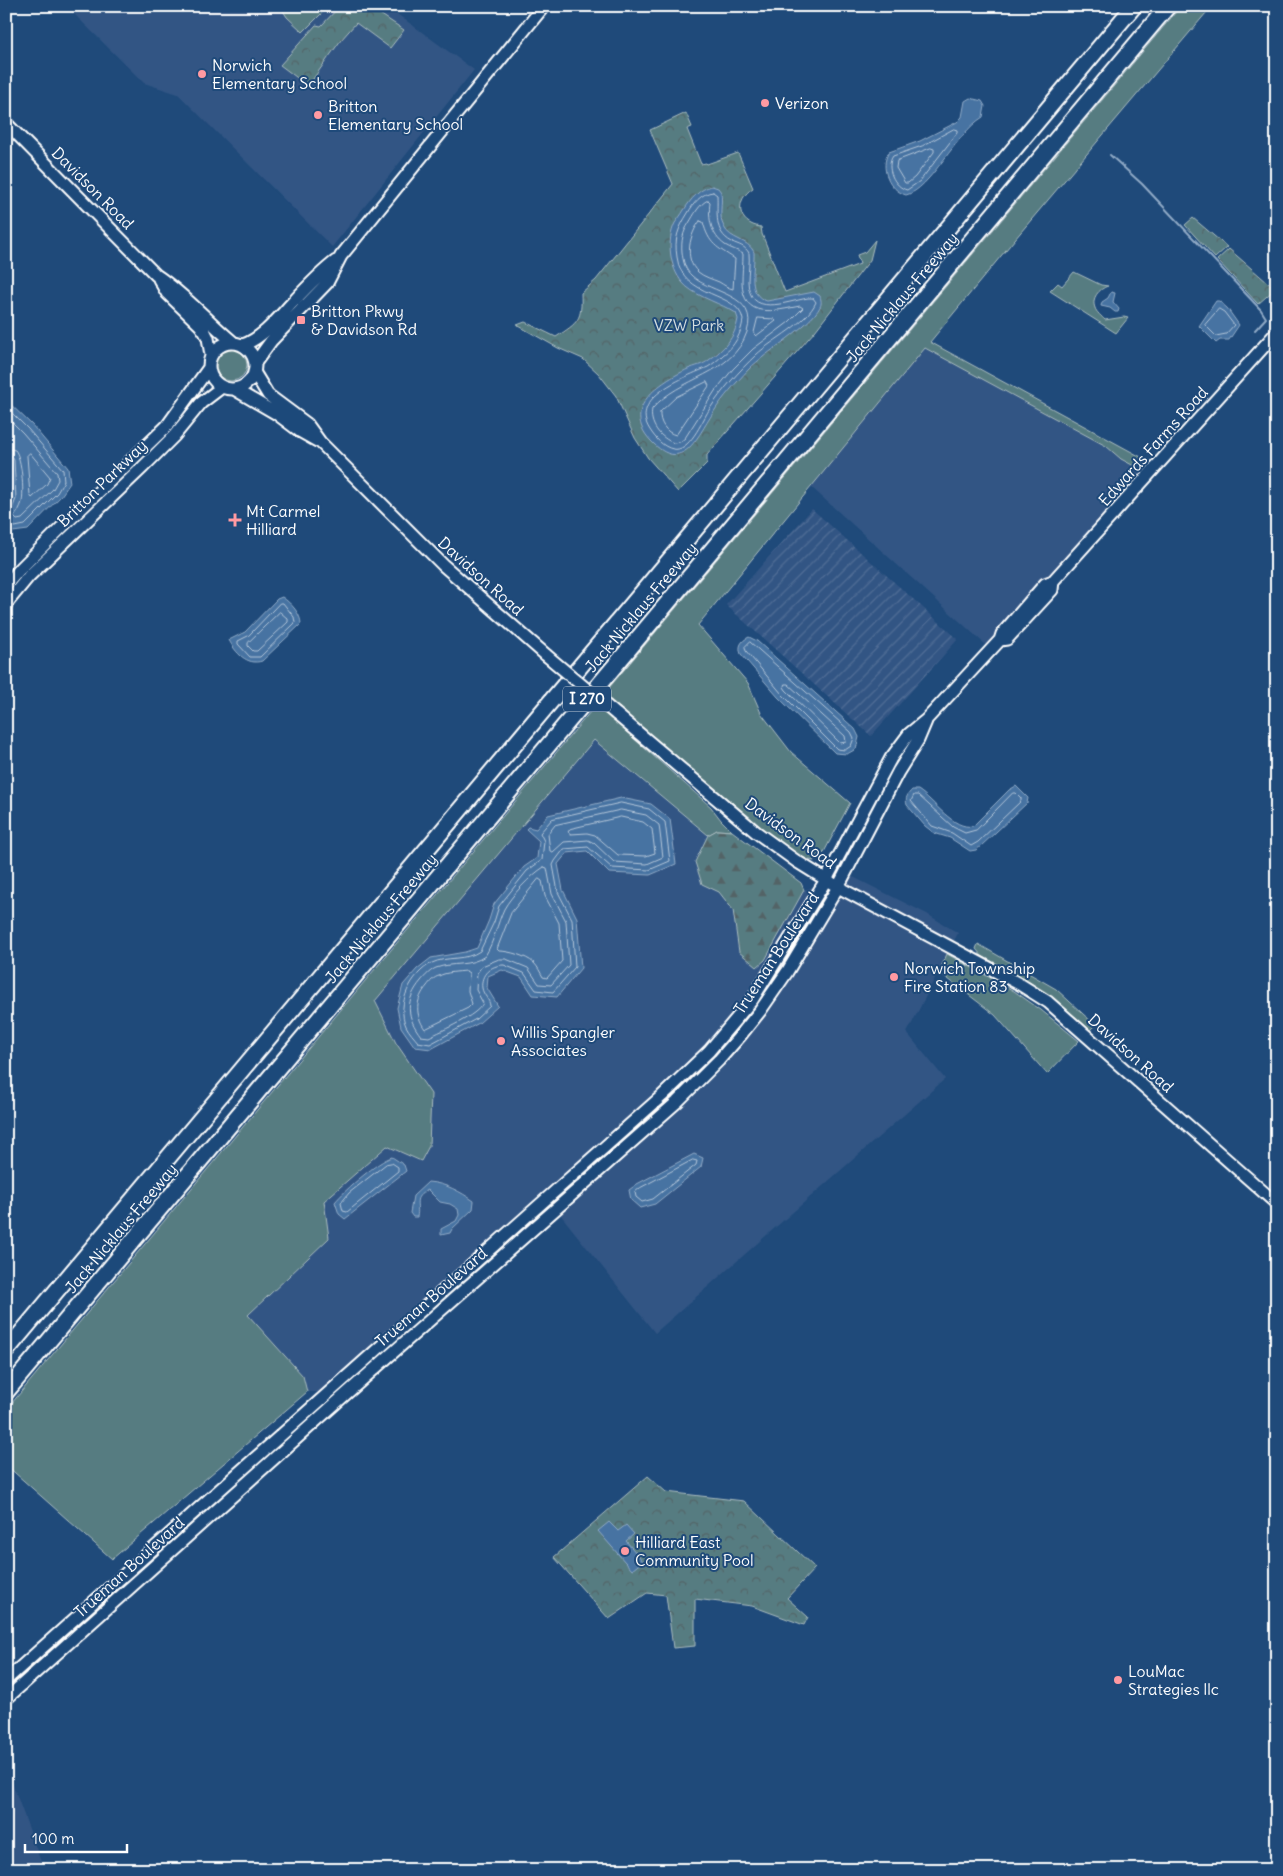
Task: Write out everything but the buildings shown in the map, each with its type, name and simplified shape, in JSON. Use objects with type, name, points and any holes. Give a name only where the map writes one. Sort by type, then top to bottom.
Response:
[{"type":"highway","name":"Jack Nicklaus Freeway","points":[[6,1351],[1134,6]]},
{"type":"highway","name":"Jack Nicklaus Freeway","points":[[6,1392],[1168,6]]},
{"type":"main road","points":[[341,256],[327,283],[271,341],[249,382],[244,386],[228,388],[216,383],[208,370],[211,355],[220,345],[238,344],[256,339],[268,329],[319,274],[341,256],[544,6]]},
{"type":"main road","name":"Davidson Road","points":[[6,123],[156,275],[167,292],[205,332],[211,355]]},
{"type":"main road","name":"Davidson Road","points":[[156,275],[172,285],[213,326],[238,344]]},
{"type":"main road","name":"Edwards Farms Road","points":[[826,880],[891,758],[909,734],[926,720],[1000,640],[1007,639],[1052,590],[1054,580],[1277,332]]},
{"type":"main road","points":[[238,344],[253,356],[255,368]]},
{"type":"main road","name":"Davidson Road","points":[[255,368],[268,394],[306,424],[320,442],[437,559],[546,655],[756,832],[796,862],[838,887],[1021,985],[1048,1002],[1277,1204]]},
{"type":"main road","name":"Britton Parkway","points":[[6,586],[62,527],[167,426],[208,370]]},
{"type":"main road","name":"Davidson Road","points":[[228,388],[277,414],[301,432],[320,442]]},
{"type":"main road","name":"Britton Parkway","points":[[6,604],[32,573],[168,442],[201,404],[228,388]]},
{"type":"main road","name":"Edwards Farms Road","points":[[838,887],[898,772],[918,740],[926,720]]},
{"type":"main road","name":"Trueman Boulevard","points":[[6,1680],[641,1115],[703,1057],[752,1000],[826,880]]},
{"type":"main road","name":"Trueman Boulevard","points":[[6,1699],[354,1387],[677,1102],[719,1060],[760,1011],[787,972],[838,887]]},
{"type":"shaded area","name":"Britton Elementary School","points":[[66,6],[386,6],[474,70],[332,247],[178,94],[144,83]]},
{"type":"shaded area","points":[[925,347],[1106,446],[1121,459],[1143,472],[987,646],[811,487]]},
{"type":"shaded area","points":[[812,509],[958,639],[871,736],[726,605]]},
{"type":"shaded area","points":[[594,740],[708,835],[695,862],[733,910],[739,952],[765,960],[804,890],[849,875],[927,914],[958,933],[907,1033],[945,1079],[655,1333],[552,1204],[336,1392],[307,1392],[303,1376],[247,1315],[329,1238],[323,1201],[387,1146],[422,1161],[396,1043],[374,1001]]},
{"type":"shaded area","points":[[6,1766],[44,1870],[6,1870]]},
{"type":"green space","points":[[280,6],[329,6],[303,32],[287,17]]},
{"type":"green space","points":[[340,6],[368,6],[404,30],[390,48],[356,23],[341,40],[308,86],[280,65],[316,25],[321,26]]},
{"type":"green space","points":[[1181,6],[1212,6],[930,342],[1141,457],[1134,466],[1121,459],[1106,446],[925,348],[698,625],[748,683],[761,713],[791,752],[850,803],[823,854],[814,858],[814,861],[796,854],[655,740],[603,695]]},
{"type":"green space","name":"VZW Park","points":[[686,113],[692,127],[687,129],[701,164],[707,164],[738,153],[753,188],[743,199],[741,211],[743,217],[753,225],[761,227],[785,292],[860,264],[857,255],[865,252],[875,240],[870,260],[815,331],[707,455],[707,463],[678,492],[648,458],[635,438],[616,396],[599,374],[583,359],[558,348],[517,325],[525,322],[556,337],[578,320],[581,309],[581,293],[596,280],[673,184],[650,130]]},
{"type":"green space","points":[[1193,218],[1227,247],[1215,258],[1185,225]]},
{"type":"green space","points":[[1229,249],[1275,289],[1258,304],[1217,260]]},
{"type":"green space","points":[[1074,272],[1101,285],[1108,286],[1097,294],[1094,304],[1105,320],[1128,318],[1116,333],[1050,291],[1058,283],[1062,286]]},
{"type":"green space","points":[[231,349],[243,353],[247,365],[243,377],[231,381],[219,377],[215,365],[219,353]]},
{"type":"green space","points":[[596,705],[711,807],[732,831],[717,830],[708,835],[594,740],[375,1001],[396,1043],[431,1094],[429,1146],[421,1161],[387,1146],[324,1201],[329,1238],[248,1315],[303,1376],[307,1392],[112,1559],[6,1465],[6,1410]]},
{"type":"green space","points":[[717,830],[732,831],[801,883],[804,890],[765,960],[757,967],[739,952],[733,910],[719,892],[702,884],[695,862],[708,835]]},
{"type":"green space","points":[[978,944],[1056,989],[1095,1025],[1090,1030],[1057,1001],[1031,983],[982,956],[976,949]]},
{"type":"green space","points":[[947,954],[1014,991],[1079,1041],[1047,1074],[995,1015],[939,972]]},
{"type":"green space","points":[[648,1476],[666,1492],[744,1501],[815,1568],[787,1598],[808,1617],[804,1625],[752,1606],[695,1599],[695,1646],[673,1648],[666,1595],[647,1593],[609,1619],[554,1557]]},
{"type":"water","points":[[970,98],[982,101],[985,106],[983,117],[963,135],[924,183],[915,191],[906,195],[900,192],[887,177],[885,164],[889,152],[920,141],[957,122],[962,117],[965,101]]},
{"type":"water","points":[[712,186],[718,188],[721,192],[721,219],[724,227],[730,235],[748,244],[754,252],[753,281],[756,293],[760,298],[767,301],[814,292],[820,296],[821,304],[807,322],[744,374],[721,401],[688,449],[672,454],[662,451],[651,441],[643,429],[640,418],[642,407],[647,398],[666,381],[677,374],[704,363],[719,352],[728,342],[737,326],[738,319],[736,313],[697,294],[686,286],[678,276],[672,262],[670,246],[675,223],[696,195],[703,189]]},
{"type":"water","points":[[1111,292],[1115,293],[1113,302],[1119,309],[1118,312],[1101,306],[1102,302],[1108,298]]},
{"type":"water","points":[[1216,301],[1219,301],[1227,308],[1239,325],[1229,340],[1220,340],[1216,343],[1199,326]]},
{"type":"water","points":[[6,400],[32,425],[68,468],[70,483],[61,496],[28,530],[13,532],[6,526],[6,513],[11,499],[9,461],[6,450]]},
{"type":"water","points":[[282,597],[295,609],[301,624],[262,661],[251,662],[242,657],[229,640],[245,632],[277,599]]},
{"type":"water","points":[[749,637],[757,641],[855,729],[859,737],[856,749],[847,754],[835,753],[778,697],[741,654],[741,644]]},
{"type":"water","points":[[1016,786],[1028,798],[1027,803],[981,846],[976,850],[970,851],[950,838],[934,833],[925,826],[906,803],[910,792],[918,790],[958,824],[973,826],[1009,790]]},
{"type":"water","points":[[621,798],[651,804],[670,819],[676,864],[650,875],[609,873],[587,851],[567,853],[558,864],[563,890],[577,918],[581,968],[557,997],[533,995],[521,977],[502,970],[488,976],[487,988],[498,1006],[479,1023],[431,1049],[415,1047],[401,1027],[397,1008],[403,985],[417,969],[431,958],[477,948],[494,904],[524,867],[537,858],[539,841],[526,829],[528,827],[536,829],[548,815]]},
{"type":"water","points":[[694,1154],[703,1158],[701,1167],[655,1204],[640,1208],[631,1200],[629,1190],[637,1184]]},
{"type":"water","points":[[392,1157],[404,1165],[406,1171],[345,1219],[339,1214],[335,1202],[370,1170]]},
{"type":"water","points":[[428,1182],[452,1188],[474,1201],[473,1209],[450,1233],[441,1235],[441,1229],[456,1221],[459,1215],[458,1209],[450,1204],[440,1202],[428,1190],[418,1199],[417,1217],[413,1217],[410,1213],[413,1196]]},
{"type":"water","name":"Hilliard East Community Pool","points":[[609,1522],[618,1531],[626,1525],[634,1534],[626,1541],[643,1561],[632,1570],[598,1531]]},
{"type":"waterway","points":[[1110,155],[1142,184],[1261,310],[1266,318],[1255,330]]},
{"type":"place","name":"Norwich Elementary School","points":[[202,74]]},
{"type":"place","name":"Verizon","points":[[765,103]]},
{"type":"place","name":"Britton Elementary School","points":[[318,115]]},
{"type":"place","name":"Britton Pkwy & Davidson Rd","points":[[301,320]]},
{"type":"place","name":"Mt Carmel Hilliard","points":[[235,520]]},
{"type":"place","name":"Norwich Township Fire Station 83","points":[[894,977]]},
{"type":"place","name":"Willis Spangler Associates","points":[[501,1041]]},
{"type":"place","name":"Hilliard East Community Pool","points":[[625,1551]]},
{"type":"place","name":"LouMac Strategies llc","points":[[1118,1680]]}]
